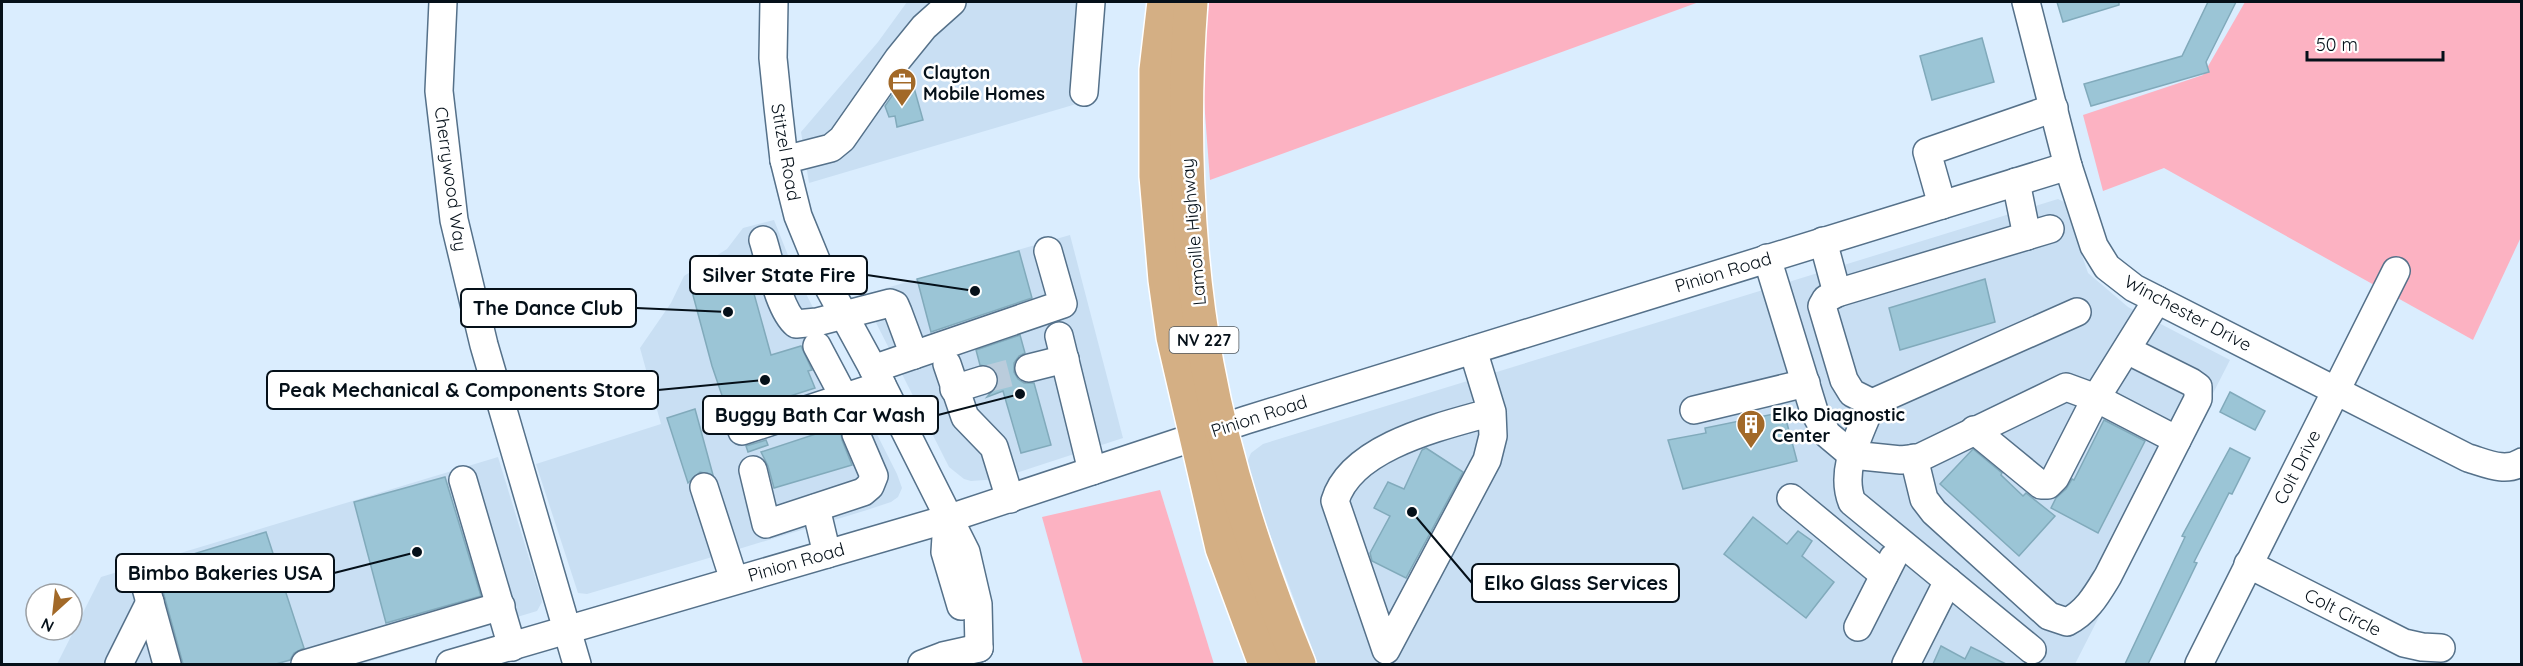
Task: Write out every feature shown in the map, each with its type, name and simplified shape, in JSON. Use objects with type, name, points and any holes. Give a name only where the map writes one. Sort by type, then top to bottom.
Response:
[{"type":"main road","name":"Lamoille Highway","points":[[1164,2],[1156,70],[1156,176],[1165,280],[1173,337],[1273,602],[1299,664]]},
{"type":"main road","name":"Lamoille Highway","points":[[1191,2],[1185,132],[1199,307],[1208,365],[1208,433],[1222,548],[1265,664]]},
{"type":"street","name":"Cherrywood Way","points":[[443,2],[439,91],[454,220],[484,345],[565,631],[577,664]]},
{"type":"street","name":"Stitzel Road","points":[[774,2],[773,58],[784,160],[798,216],[823,277],[966,552],[978,604],[981,656]]},
{"type":"street","points":[[784,160],[831,148],[842,139],[904,51],[924,27],[952,2]]},
{"type":"street","points":[[1084,92],[1091,2]]},
{"type":"street","name":"Winchester Drive","points":[[2026,2],[2068,166],[2094,246],[2107,267],[2134,288],[2468,458],[2497,467],[2515,466],[2522,462]]},
{"type":"street","points":[[1942,205],[1927,152],[2054,108]]},
{"type":"street","name":"Pinion Road","points":[[450,664],[947,519],[1208,433],[2068,166]]},
{"type":"street","points":[[1872,403],[1852,393],[1844,380],[1822,306],[1826,299],[1837,293],[2039,232],[2016,182]]},
{"type":"street","points":[[763,240],[790,320],[801,325],[885,303],[895,305],[914,356]]},
{"type":"street","points":[[1823,242],[1837,293]]},
{"type":"street","points":[[741,431],[844,397],[914,356],[1063,304],[1048,251]]},
{"type":"street","points":[[1767,258],[1814,411],[1827,434],[1852,455],[1901,460],[1914,458],[2060,388],[2074,389],[2177,440]]},
{"type":"street","name":"Colt Drive","points":[[2199,664],[2396,271]]},
{"type":"street","points":[[1974,430],[2041,485],[2048,485],[2055,478],[2096,399],[2157,300]]},
{"type":"street","points":[[2049,616],[2029,657],[1947,580],[1852,502],[1847,491],[1846,478],[1852,455],[1872,403],[2077,312]]},
{"type":"street","points":[[817,346],[844,397]]},
{"type":"street","points":[[1029,368],[1062,348],[1092,471]]},
{"type":"street","points":[[1473,350],[1491,412],[1493,436],[1487,460],[1386,650],[1335,501],[1339,489],[1350,474],[1371,456],[1436,428],[1491,412]]},
{"type":"street","points":[[1914,458],[1924,499],[1934,512],[2049,616],[2067,622],[2077,617],[2108,576],[2198,399],[2198,387],[2127,350]]},
{"type":"street","points":[[983,380],[950,377],[965,417],[994,447],[1010,499]]},
{"type":"street","points":[[1694,410],[1806,383]]},
{"type":"street","points":[[753,470],[766,525],[863,492],[870,486],[874,476],[856,434]]},
{"type":"street","points":[[463,480],[512,646]]},
{"type":"street","points":[[704,487],[734,580]]},
{"type":"street","points":[[1791,498],[1884,575]]},
{"type":"street","points":[[816,508],[827,554]]},
{"type":"street","points":[[1858,627],[1901,542]]},
{"type":"street","name":"Colt Circle","points":[[2248,564],[2404,643],[2441,648]]},
{"type":"street","points":[[1906,664],[1947,580]]},
{"type":"street","points":[[119,664],[147,590],[167,664]]},
{"type":"street","points":[[305,664],[501,606]]},
{"type":"street","points":[[922,664],[943,656],[981,656]]},
{"type":"shaded area","name":"Clayton Mobile Homes","points":[[907,2],[1100,2],[1090,100],[809,183],[801,132],[878,42]]},
{"type":"shaded area","points":[[1209,2],[1699,2],[1210,180],[1202,74]]},
{"type":"shaded area","points":[[2245,2],[2521,2],[2521,237],[2473,340],[2164,168],[2103,191],[2083,115],[2203,75]]},
{"type":"shaded area","points":[[2058,199],[2064,202],[2088,273],[2128,307],[2230,360],[2075,664],[1318,664],[1245,467],[1251,453],[1263,444]]},
{"type":"shaded area","points":[[774,220],[793,268],[897,474],[902,488],[898,497],[891,502],[867,510],[719,555],[587,594],[578,593],[536,464],[661,424],[640,348],[671,303],[684,276],[727,249],[743,228]]},
{"type":"shaded area","points":[[1070,235],[1123,438],[998,479],[971,481],[964,479],[949,467],[862,295]]},
{"type":"shaded area","points":[[498,457],[542,602],[537,611],[361,664],[57,664],[68,642],[84,642],[84,611],[101,577]]},
{"type":"shaded area","points":[[1160,490],[1214,664],[1083,664],[1042,517]]},
{"type":"building","points":[[2057,2],[2119,2],[2119,5],[2063,22]]},
{"type":"building","points":[[2208,2],[2236,2],[2206,62],[2209,72],[2091,106],[2084,84],[2182,56]]},
{"type":"building","points":[[1982,38],[1994,82],[1932,100],[1920,56]]},
{"type":"building","name":"Clayton Mobile Homes","points":[[911,77],[923,120],[897,127],[895,116],[889,117],[885,106],[904,78]]},
{"type":"building","points":[[1019,251],[1032,298],[931,332],[917,279]]},
{"type":"building","points":[[746,265],[771,355],[801,346],[812,370],[808,371],[815,388],[756,407],[757,410],[729,416],[712,366],[690,284]]},
{"type":"building","points":[[1985,279],[1995,322],[1900,350],[1889,308]]},
{"type":"building","points":[[1020,335],[1025,353],[1019,356],[1014,363],[1014,372],[1024,383],[1034,383],[1051,445],[1021,453],[1003,391],[987,397],[998,384],[998,375],[993,368],[980,365],[976,350]]},
{"type":"building","points":[[2230,392],[2265,411],[2255,430],[2220,412]]},
{"type":"building","points":[[695,409],[713,475],[700,472],[688,483],[667,418]]},
{"type":"building","name":"Elko Diagnostic Center","points":[[1784,412],[1797,461],[1683,489],[1668,440],[1706,433],[1705,428]]},
{"type":"building","points":[[2104,420],[2145,441],[2098,533],[2051,508],[2056,498],[2066,489],[2072,479],[2074,480]]},
{"type":"building","points":[[840,426],[842,440],[852,465],[774,488],[768,466],[761,452]]},
{"type":"building","points":[[766,440],[768,445],[748,452],[746,446]]},
{"type":"building","points":[[1426,448],[1463,472],[1406,578],[1372,561],[1370,553],[1390,516],[1374,508],[1388,482],[1404,489],[1422,450]]},
{"type":"building","points":[[2230,448],[2250,458],[2232,494],[2229,493],[2194,562],[2197,563],[2148,664],[2125,664],[2185,537],[2182,536]]},
{"type":"building","points":[[1973,449],[2002,473],[2001,475],[2023,496],[2026,493],[2055,516],[2019,556],[1940,484]]},
{"type":"building","points":[[445,477],[481,596],[386,623],[354,502]]},
{"type":"building","points":[[1753,517],[1787,544],[1798,531],[1812,541],[1802,556],[1834,582],[1806,618],[1724,554]]},
{"type":"building","points":[[266,532],[304,648],[294,653],[290,660],[276,664],[183,664],[158,573],[154,566]]},
{"type":"building","points":[[1941,646],[1965,659],[1971,647],[2006,664],[1933,664]]},
{"type":"tunnel","points":[[983,380],[1029,368]]},
{"type":"place","name":"Clayton Mobile Homes","points":[[902,108]]},
{"type":"place","name":"Silver State Fire","points":[[975,291]]},
{"type":"place","name":"The Dance Club","points":[[728,312]]},
{"type":"place","name":"Peak Mechanical & Components Store","points":[[765,380]]},
{"type":"place","name":"Buggy Bath Car Wash","points":[[1020,394]]},
{"type":"place","name":"Elko Diagnostic Center","points":[[1751,450]]},
{"type":"place","name":"Elko Glass Services","points":[[1412,512]]},
{"type":"place","name":"Bimbo Bakeries USA","points":[[417,552]]}]
